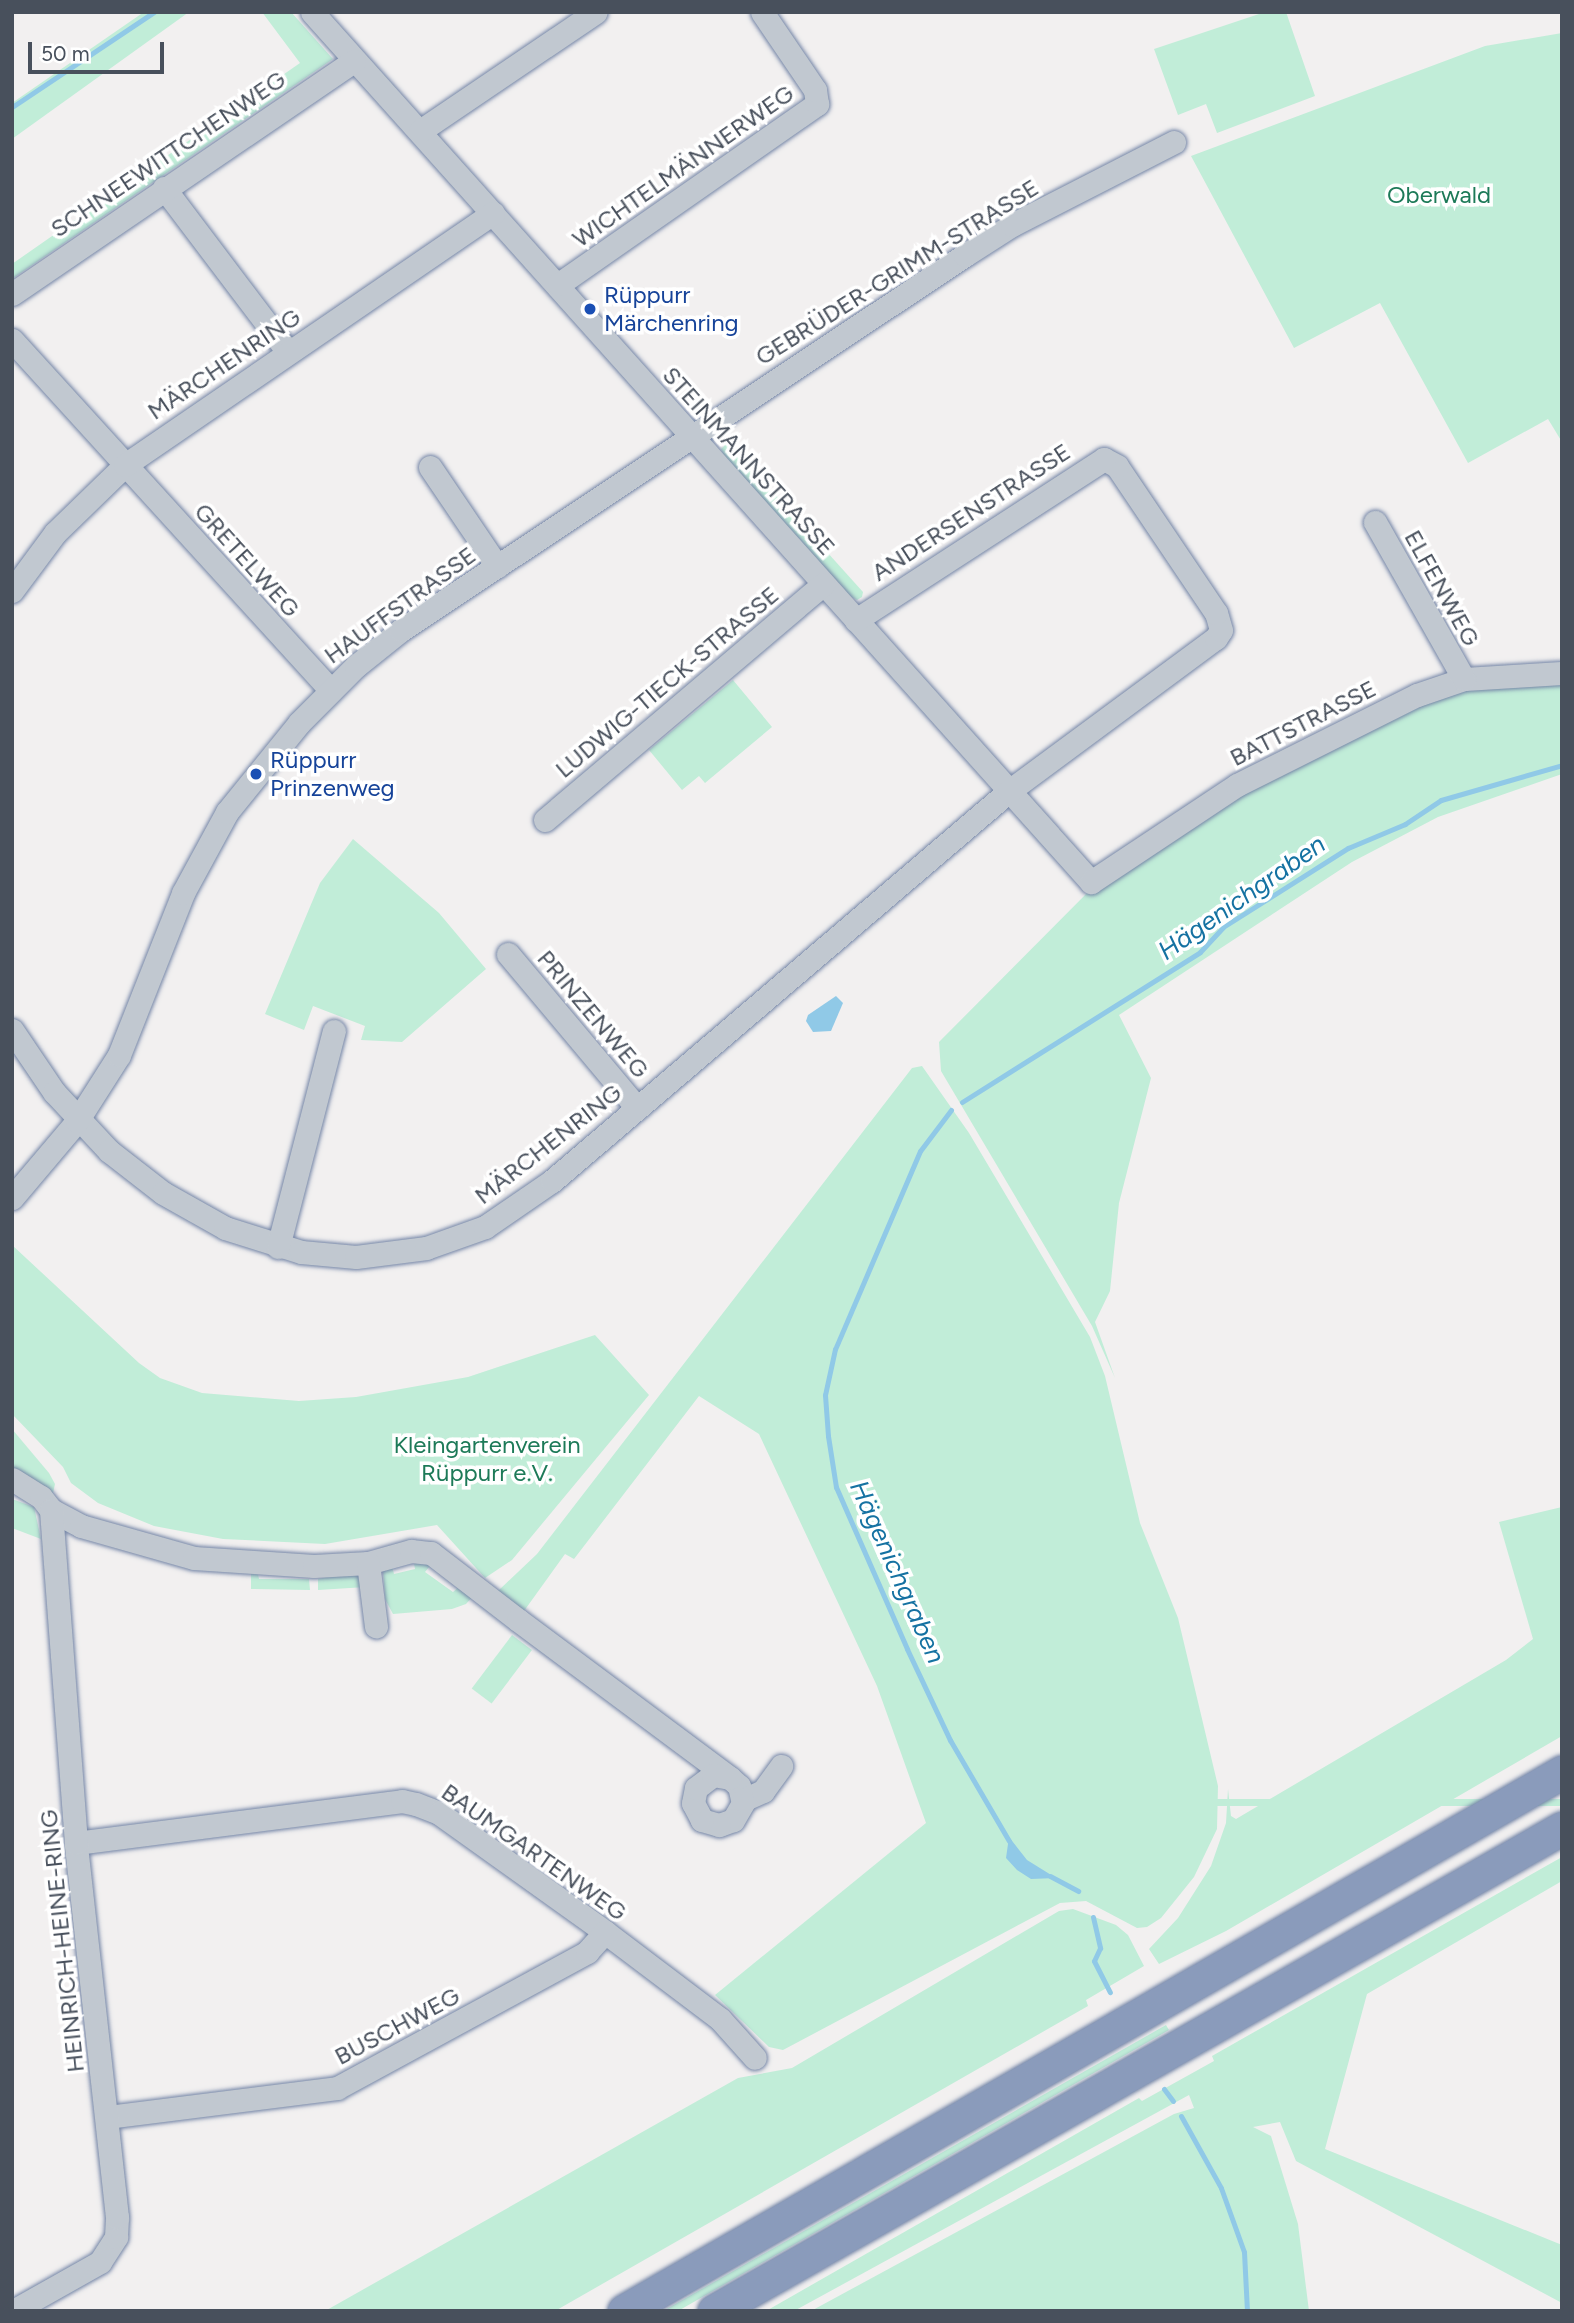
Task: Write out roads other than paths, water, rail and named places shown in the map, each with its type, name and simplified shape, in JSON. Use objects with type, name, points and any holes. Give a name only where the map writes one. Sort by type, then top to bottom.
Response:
[{"type":"highway","points":[[624,2311],[1562,1772]]},
{"type":"highway","points":[[714,2311],[1132,2070],[1562,1828]]},
{"type":"street","name":"STEINMANNSTRASSE","points":[[312,12],[1091,882]]},
{"type":"street","points":[[420,131],[596,12]]},
{"type":"street","name":"WICHTELMÄNNERWEG","points":[[559,285],[817,104],[814,90],[762,12]]},
{"type":"street","name":"SCHNEEWITTCHENWEG","points":[[12,294],[354,61]]},
{"type":"street","name":"GEBRÜDER-GRIMM-STRASSE","points":[[690,435],[1012,225],[1174,142]]},
{"type":"street","points":[[164,188],[288,352]]},
{"type":"street","name":"MÄRCHENRING","points":[[12,591],[55,533],[125,465],[494,214]]},
{"type":"street","name":"GRETELWEG","points":[[12,340],[330,689]]},
{"type":"street","name":"HAUFFSTRASSE","points":[[12,1198],[77,1121],[119,1055],[201,854],[246,787],[330,689],[394,636],[690,435]]},
{"type":"street","name":"ANDERSENSTRASSE","points":[[856,620],[1091,464],[1104,459],[1118,466],[1216,613],[1221,630],[1009,791]]},
{"type":"street","points":[[430,467],[497,566]]},
{"type":"street","name":"ELFENWEG","points":[[1375,522],[1464,679]]},
{"type":"street","name":"LUDWIG-TIECK-STRASSE","points":[[545,820],[823,584]]},
{"type":"street","name":"BATTSTRASSE","points":[[1091,882],[1160,833],[1289,756],[1417,695],[1464,679],[1562,673]]},
{"type":"street","name":"MÄRCHENRING","points":[[12,1030],[77,1121],[163,1193],[225,1228],[278,1247],[335,1257],[377,1256],[467,1235],[510,1212],[637,1108],[1009,791]]},
{"type":"street","name":"PRINZENWEG","points":[[508,954],[637,1108]]},
{"type":"street","points":[[278,1247],[334,1031]]},
{"type":"street","points":[[12,1479],[41,1497],[51,1510],[118,1539],[194,1558],[277,1566],[368,1563],[411,1551],[431,1553],[730,1779],[743,1800]]},
{"type":"street","name":"HEINRICH-HEINE-RING","points":[[13,2311],[100,2262],[116,2236],[108,2117],[76,1843],[51,1510]]},
{"type":"street","points":[[368,1563],[376,1626]]},
{"type":"street","points":[[730,1779],[713,1776],[700,1782],[693,1796],[697,1814],[712,1824],[726,1824],[738,1816],[743,1800],[763,1791],[781,1766]]},
{"type":"street","name":"BAUMGARTENWEG","points":[[76,1843],[402,1801],[416,1804],[439,1813],[605,1932],[720,2019],[755,2058]]},
{"type":"street","name":"BUSCHWEG","points":[[108,2117],[337,2088],[587,1952],[605,1932]]},
{"type":"water","points":[[836,996],[843,1003],[831,1031],[813,1032],[806,1021],[808,1015]]},
{"type":"water","points":[[1009,1837],[1027,1860],[1056,1878],[1031,1879],[1017,1870],[1006,1858]]},
{"type":"waterway","points":[[12,107],[154,12]]},
{"type":"waterway","name":"Hägenichgraben","points":[[962,1102],[1200,952],[1223,927],[1348,848],[1405,824],[1441,800],[1562,765]]},
{"type":"waterway","name":"Hägenichgraben","points":[[951,1110],[920,1151],[835,1349],[825,1395],[828,1436],[836,1487],[907,1649],[950,1740],[1009,1841]]},
{"type":"waterway","name":"Hägenichgraben","points":[[1050,1876],[1078,1891]]},
{"type":"waterway","points":[[1093,1917],[1100,1948],[1094,1961],[1110,1992]]},
{"type":"waterway","points":[[1164,2089],[1173,2101]]},
{"type":"waterway","points":[[1181,2116],[1221,2188],[1244,2252],[1247,2311]]},
{"type":"place","name":"Rüppurr Märchenring","points":[[590,309]]},
{"type":"place","name":"Rüppurr Prinzenweg","points":[[256,774]]},
{"type":"park label","name":"Oberwald","points":[[1439,195]]},
{"type":"park label","name":"Kleingartenverein Rüppurr e.V.","points":[[487,1459]]}]
